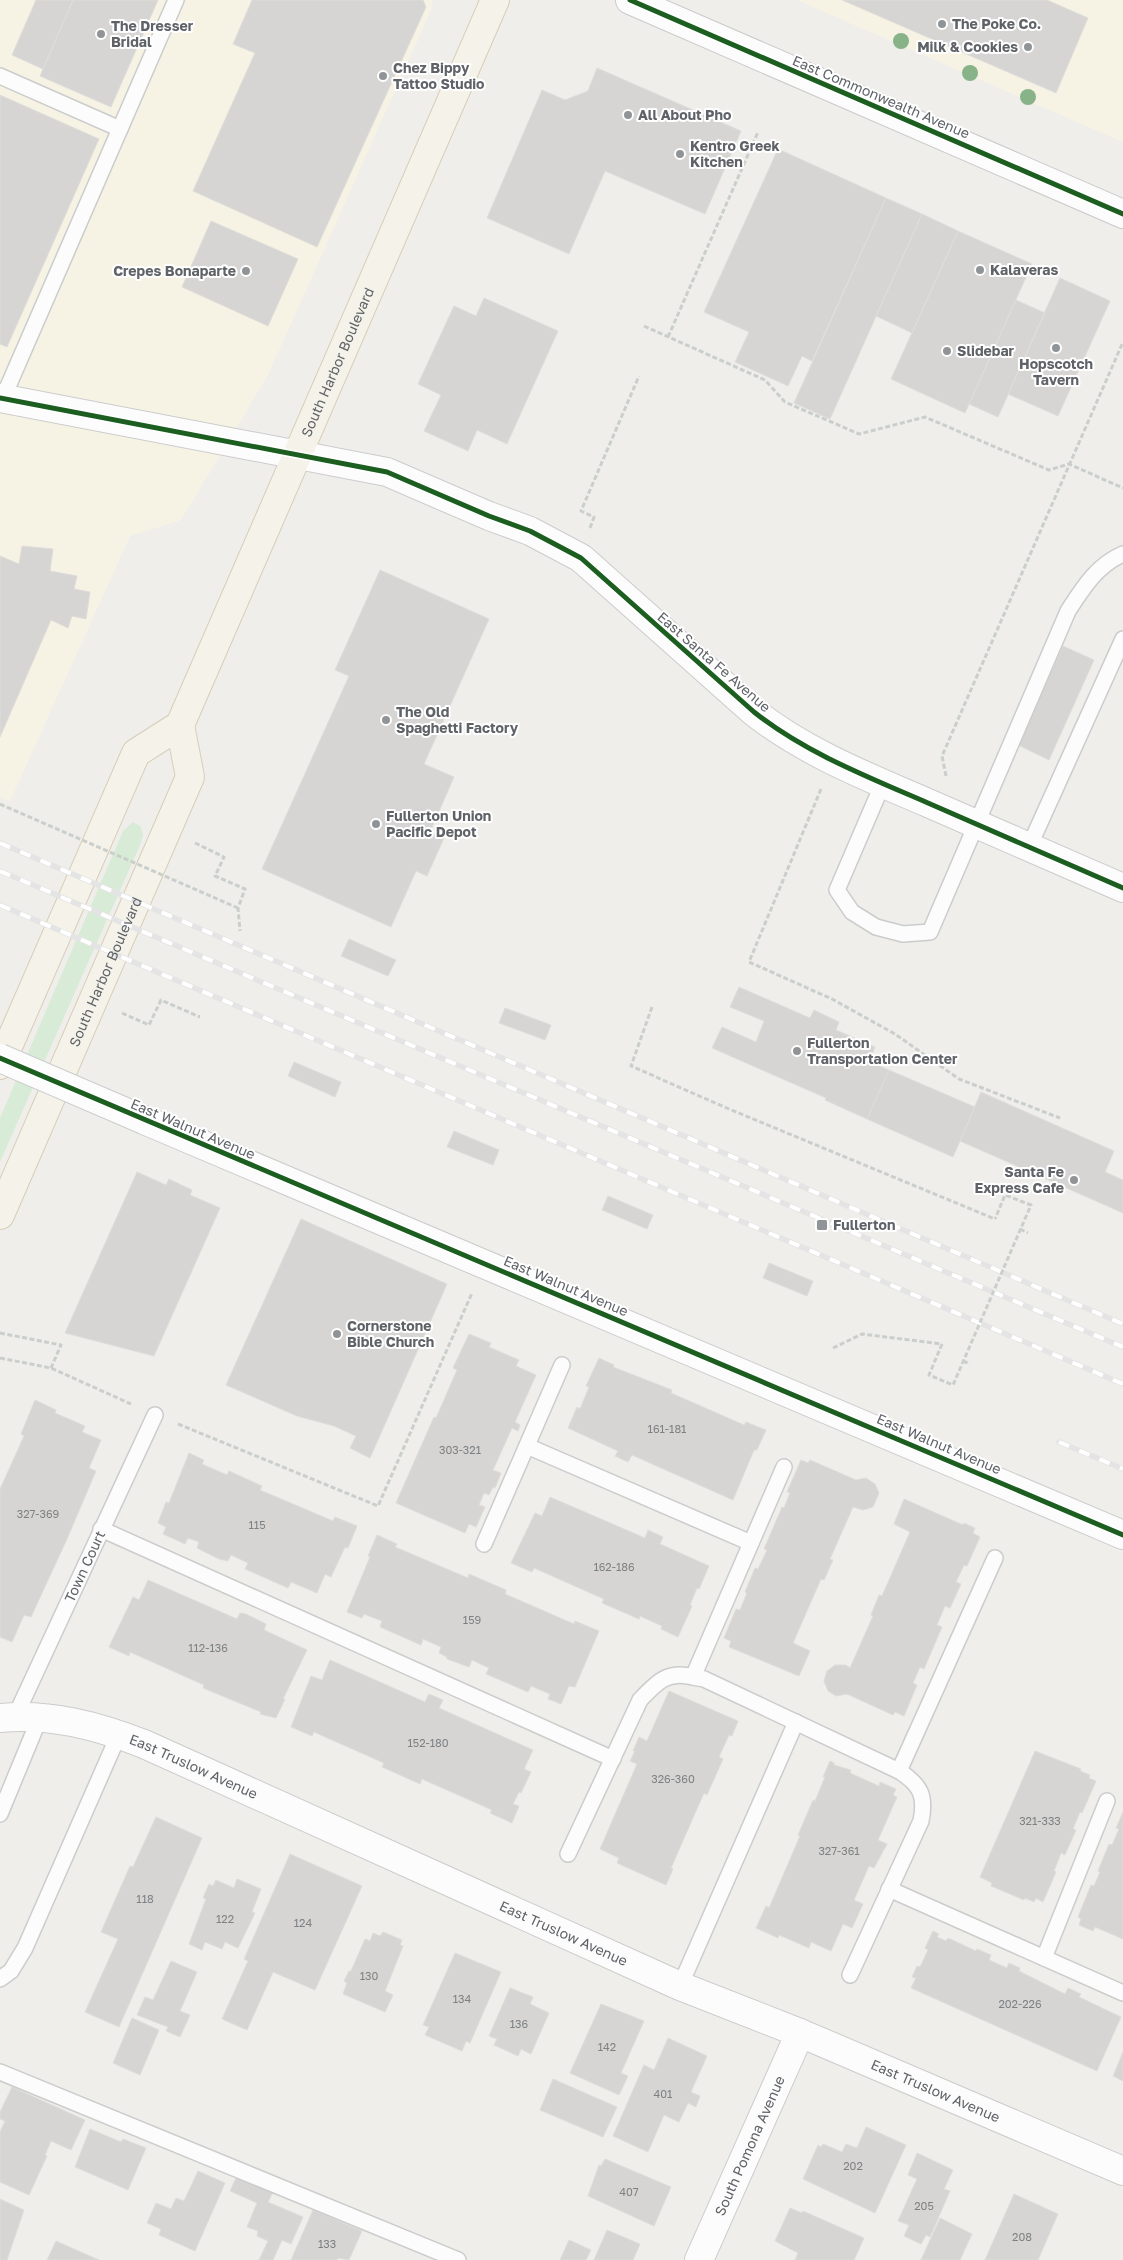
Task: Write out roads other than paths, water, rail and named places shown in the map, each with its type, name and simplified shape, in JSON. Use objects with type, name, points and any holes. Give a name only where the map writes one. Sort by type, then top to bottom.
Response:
[{"type":"main road","name":"South Harbor Boulevard","points":[[0,1215],[190,777],[180,725],[495,0]]},
{"type":"main road","points":[[0,1065],[136,754],[180,725]]},
{"type":"street","name":"East Commonwealth Avenue","points":[[630,0],[1123,214]]},
{"type":"street","name":"East Santa Fe Avenue","points":[[1,398],[387,472],[489,516],[530,531],[581,558],[638,611],[688,652],[774,728],[821,756],[1123,888]]},
{"type":"street","name":"East Walnut Avenue","points":[[0,1058],[1123,1536]]},
{"type":"street","name":"East Truslow Avenue","points":[[18,1717],[72,1722],[118,1734],[680,1986],[800,2033],[1123,2171]]},
{"type":"street","name":"South Pomona Avenue","points":[[699,2260],[800,2033]]},
{"type":"lane","points":[[1,398],[176,0]]},
{"type":"lane","points":[[0,76],[120,129]]},
{"type":"lane","points":[[882,783],[837,890],[852,912],[876,927],[903,934],[930,932],[1068,611],[1086,582],[1110,560],[1123,554]]},
{"type":"lane","points":[[1029,847],[1123,639]]},
{"type":"lane","points":[[484,1544],[562,1366]]},
{"type":"lane","name":"Town Court","points":[[0,1814],[18,1717],[101,1529],[155,1415]]},
{"type":"lane","points":[[527,1446],[751,1543]]},
{"type":"lane","points":[[693,1677],[784,1467]]},
{"type":"lane","points":[[101,1529],[612,1758]]},
{"type":"lane","points":[[899,1771],[995,1558]]},
{"type":"lane","points":[[568,1854],[640,1700],[659,1680],[682,1674],[704,1679],[899,1771],[913,1780],[924,1802],[920,1820],[850,1975]]},
{"type":"lane","points":[[680,1986],[796,1722]]},
{"type":"lane","points":[[0,1979],[11,1971],[25,1948],[118,1734]]},
{"type":"lane","points":[[1044,1958],[1108,1801]]},
{"type":"lane","points":[[889,1889],[1123,1993]]},
{"type":"lane","points":[[0,2072],[458,2260]]},
{"type":"railway","points":[[0,843],[1123,1324]]},
{"type":"railway","points":[[0,871],[1123,1347]]},
{"type":"railway","points":[[0,905],[1123,1384]]},
{"type":"railway","points":[[1059,1442],[1123,1469]]},
{"type":"place","name":"The Poke Co.","points":[[942,24]]},
{"type":"place","name":"The Dresser Bridal","points":[[101,34]]},
{"type":"place","name":"Milk & Cookies","points":[[1028,47]]},
{"type":"place","name":"Chez Bippy Tattoo Studio","points":[[383,76]]},
{"type":"place","name":"All About Pho","points":[[628,115]]},
{"type":"place","name":"Kentro Greek Kitchen","points":[[680,154]]},
{"type":"place","name":"Kalaveras","points":[[980,270]]},
{"type":"place","name":"Crepes Bonaparte","points":[[246,271]]},
{"type":"place","name":"Hopscotch Tavern","points":[[1056,348]]},
{"type":"place","name":"Slidebar","points":[[947,351]]},
{"type":"place","name":"The Old Spaghetti Factory","points":[[386,720]]},
{"type":"place","name":"Fullerton Union Pacific Depot","points":[[376,824]]},
{"type":"place","name":"Fullerton Transportation Center","points":[[797,1051]]},
{"type":"place","name":"Santa Fe Express Cafe","points":[[1074,1180]]},
{"type":"place","name":"Fullerton","points":[[822,1225]]},
{"type":"place","name":"Cornerstone Bible Church","points":[[337,1334]]}]
